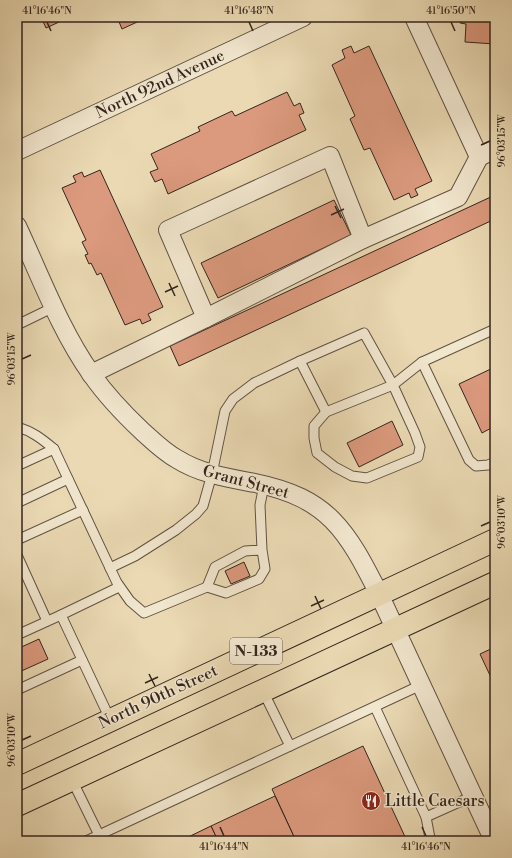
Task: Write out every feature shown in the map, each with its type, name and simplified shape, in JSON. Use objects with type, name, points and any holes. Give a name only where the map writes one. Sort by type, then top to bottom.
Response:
[{"type":"main road","name":"North 90th Street","points":[[17,764],[110,719],[495,540]]},
{"type":"main road","name":"N-133","points":[[17,805],[495,583]]},
{"type":"street","name":"North 92nd Avenue","points":[[17,151],[303,17]]},
{"type":"street","points":[[414,17],[479,157]]},
{"type":"street","points":[[91,374],[363,239],[458,197],[479,157],[495,149]]},
{"type":"street","points":[[206,318],[168,230],[330,156],[363,239]]},
{"type":"street","name":"Grant Street","points":[[17,226],[54,307],[91,374],[117,406],[158,445],[185,464],[198,470],[264,485],[302,498],[314,505],[333,520],[351,542],[379,594],[494,841]]},
{"type":"lane","points":[[17,324],[54,307]]},
{"type":"lane","points":[[110,568],[135,556],[176,530],[196,514],[203,506],[212,474],[225,411],[233,399],[254,383],[300,361],[364,334],[393,385],[420,447],[418,457],[367,478],[352,476],[335,467],[317,453],[314,438],[314,426],[326,412],[393,385],[422,362],[495,329]]},
{"type":"lane","points":[[300,361],[326,412]]},
{"type":"lane","points":[[422,362],[469,460],[476,466],[488,465],[495,462]]},
{"type":"lane","points":[[17,427],[27,430],[54,449],[118,584],[130,602],[144,613],[207,587],[226,593],[259,578],[265,569],[262,550],[260,506],[264,485]]},
{"type":"lane","points":[[17,466],[54,449]]},
{"type":"lane","points":[[17,503],[68,479]]},
{"type":"lane","points":[[17,540],[83,510]]},
{"type":"lane","points":[[207,587],[215,567],[245,551],[262,550]]},
{"type":"lane","points":[[17,555],[48,621]]},
{"type":"lane","points":[[17,635],[119,587],[118,584]]},
{"type":"lane","points":[[61,615],[110,719]]},
{"type":"lane","points":[[17,690],[82,660]]},
{"type":"lane","points":[[86,841],[102,838],[290,746],[421,685]]},
{"type":"lane","points":[[263,691],[290,746]]},
{"type":"lane","points":[[375,707],[426,817],[430,838],[427,841]]},
{"type":"lane","points":[[72,780],[102,838]]},
{"type":"lane","points":[[426,817],[473,796]]},
{"type":"building","points":[[41,17],[70,17],[46,28]]},
{"type":"building","points":[[117,17],[148,17],[122,29]]},
{"type":"building","points":[[460,17],[495,17],[495,44],[465,42],[466,24],[460,23]]},
{"type":"building","points":[[351,46],[354,53],[369,46],[432,181],[415,189],[418,195],[411,198],[409,193],[394,200],[370,148],[364,150],[350,119],[355,116],[332,65],[345,58],[342,50]]},
{"type":"building","points":[[287,92],[294,106],[300,103],[304,113],[299,115],[306,130],[168,194],[162,179],[155,182],[150,172],[158,169],[151,154],[200,131],[198,127],[232,111],[235,116]]},
{"type":"building","points":[[100,170],[163,307],[148,314],[151,320],[142,324],[140,319],[125,325],[101,273],[97,275],[91,263],[89,264],[85,255],[88,254],[82,242],[86,240],[62,188],[76,182],[73,176],[82,172],[84,177]]},
{"type":"building","points":[[495,195],[495,219],[179,366],[170,346]]},
{"type":"building","points":[[334,200],[351,235],[218,298],[201,263]]},
{"type":"building","points":[[495,367],[495,426],[482,433],[459,384]]},
{"type":"building","points":[[392,421],[403,445],[359,467],[347,443]]},
{"type":"building","points":[[244,562],[250,576],[231,584],[225,571]]},
{"type":"building","points":[[39,639],[48,659],[17,673],[17,649]]},
{"type":"building","points":[[495,647],[495,686],[480,654]]},
{"type":"building","points":[[363,746],[407,841],[296,841],[272,789]]},
{"type":"building","points":[[275,796],[296,841],[218,841],[211,826]]},
{"type":"building","points":[[211,826],[218,841],[180,841]]},
{"type":"place","name":"Little Caesars","points":[[371,801]]}]
